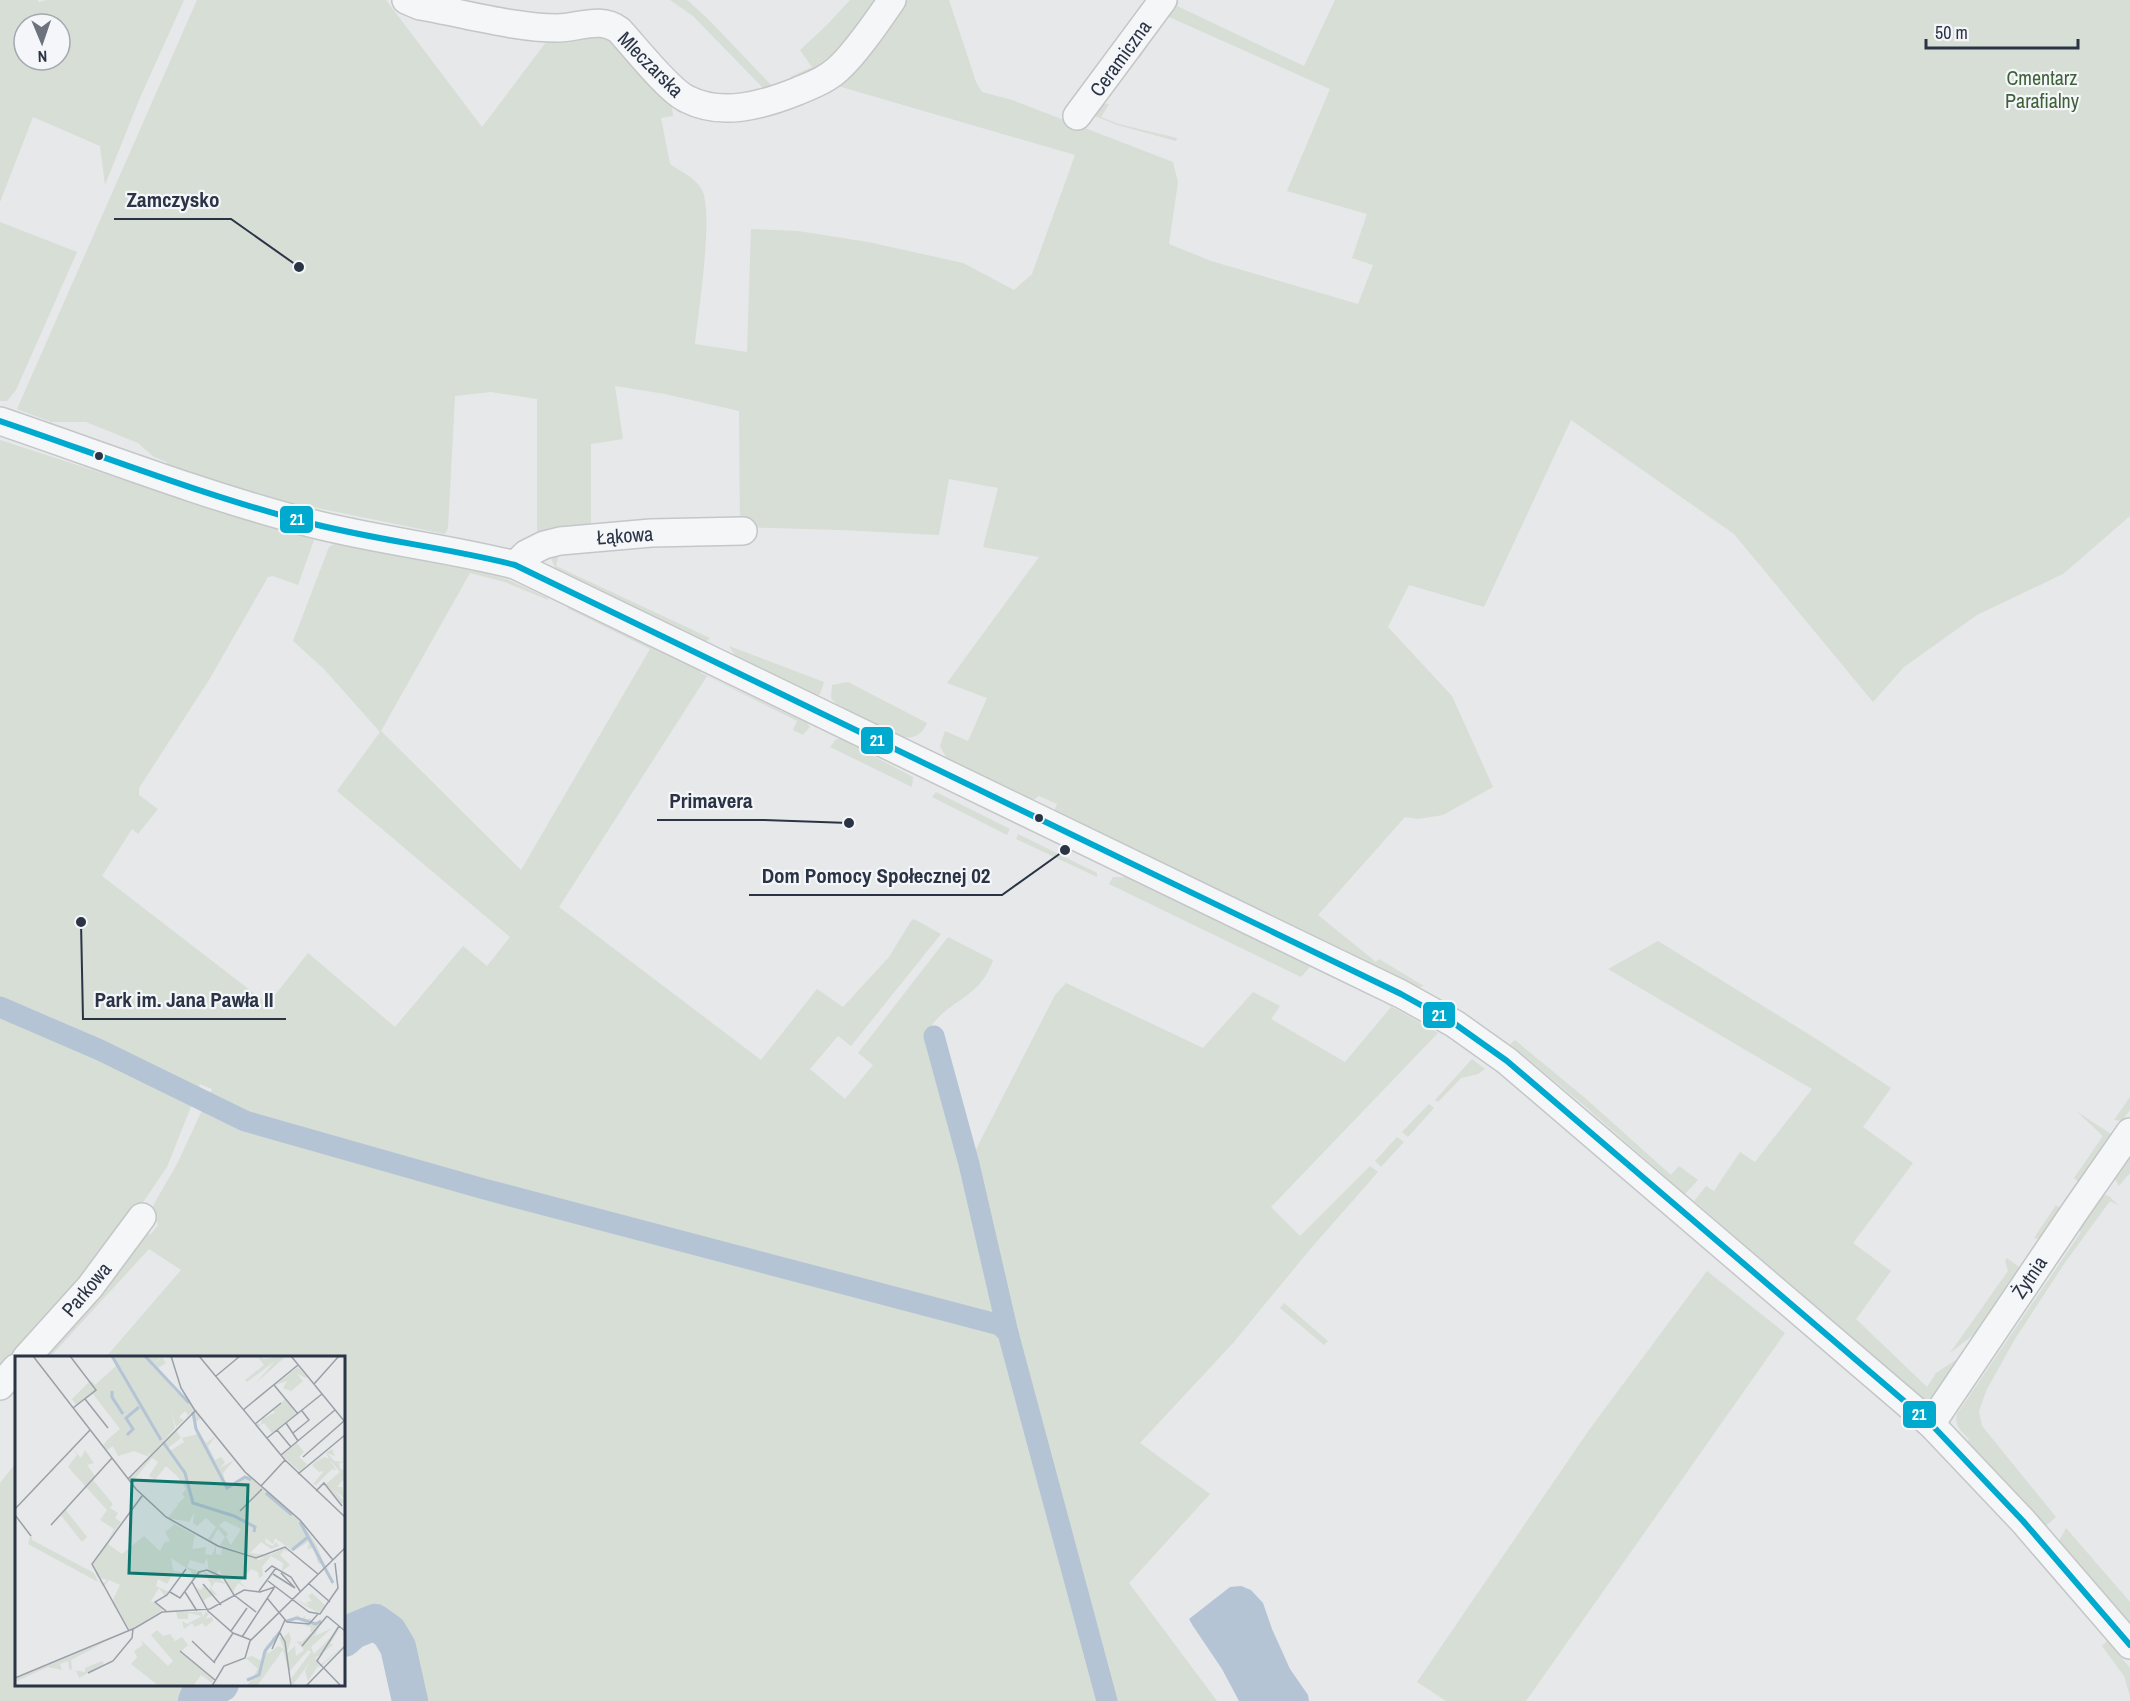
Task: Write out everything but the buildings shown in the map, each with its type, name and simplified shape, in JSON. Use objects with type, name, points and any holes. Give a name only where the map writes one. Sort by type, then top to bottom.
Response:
[{"type":"street","name":"Mleczarska","points":[[407,1],[420,6],[524,25],[557,28],[596,23],[611,25],[619,30],[681,96],[705,105],[724,108],[756,105],[820,82],[840,68],[892,0]]},
{"type":"street","name":"Ceramiczna","points":[[1077,116],[1163,0]]},
{"type":"street","points":[[0,421],[235,501],[302,521],[474,554],[515,565],[1401,994],[1455,1024],[1489,1047],[1550,1097],[1931,1424],[2023,1521],[2130,1645]]},
{"type":"street","name":"Łąkowa","points":[[515,565],[526,554],[544,545],[560,541],[651,533],[743,531]]},
{"type":"street","name":"Żytnia","points":[[1931,1424],[2130,1132]]},
{"type":"street","name":"Parkowa","points":[[28,1356],[90,1287],[142,1217]]},
{"type":"street","points":[[0,1386],[15,1369]]},
{"type":"green space","points":[[0,0],[38,0],[39,2],[47,0],[184,0],[139,100],[105,185],[100,146],[33,117],[0,202]]},
{"type":"green space","name":"Cmentarz Parafialny","points":[[197,0],[386,0],[482,127],[553,33],[602,29],[674,105],[673,116],[661,118],[670,164],[692,179],[702,190],[705,202],[706,241],[695,344],[747,352],[751,229],[798,231],[868,242],[963,263],[1014,290],[1032,274],[1075,155],[838,86],[897,0],[949,0],[976,82],[982,92],[1012,100],[1173,162],[1178,182],[1169,244],[1211,261],[1358,304],[1373,265],[1352,258],[1367,214],[1287,191],[1330,89],[1167,16],[1139,59],[1138,52],[1173,1],[1179,2],[1177,6],[1304,66],[1335,0],[2130,0],[2130,516],[2063,574],[1977,615],[1904,667],[1873,702],[1734,534],[1571,420],[1484,607],[1409,585],[1388,627],[1452,696],[1493,787],[1443,815],[1418,819],[1405,817],[1318,915],[1376,962],[1379,959],[1424,986],[1413,988],[1350,953],[1054,811],[1057,804],[1039,796],[1033,800],[947,759],[940,746],[945,731],[968,741],[987,698],[947,683],[1039,557],[983,547],[998,488],[949,479],[939,535],[740,527],[739,411],[665,394],[615,386],[623,439],[591,444],[591,533],[537,541],[537,399],[491,392],[455,396],[448,528],[445,534],[288,502],[166,467],[167,462],[154,457],[138,443],[86,422],[51,422],[17,409]]},
{"type":"green space","points":[[670,0],[687,0],[775,89],[768,93],[693,16]]},
{"type":"green space","points":[[850,0],[887,0],[831,64],[793,80],[790,77],[812,67],[800,50]]},
{"type":"green space","points":[[1099,103],[1109,104],[1101,117],[1119,124],[1177,138],[1176,141],[1117,125],[1095,116],[1092,113]]},
{"type":"green space","points":[[0,222],[77,252],[16,390],[7,401],[0,401]]},
{"type":"green space","points":[[0,440],[314,540],[298,585],[273,576],[268,577],[209,680],[139,788],[139,795],[158,809],[138,834],[132,829],[102,876],[268,1004],[308,953],[395,1027],[463,946],[487,966],[510,937],[337,791],[380,732],[324,669],[293,641],[329,547],[334,544],[489,574],[509,580],[548,598],[548,600],[505,582],[470,573],[381,731],[521,870],[650,649],[568,607],[807,723],[810,727],[803,735],[793,730],[797,721],[707,676],[559,907],[761,1060],[817,989],[843,1007],[889,957],[911,921],[914,919],[941,934],[851,1046],[838,1036],[810,1069],[845,1099],[873,1065],[858,1053],[948,937],[993,960],[981,982],[931,1026],[969,1163],[1055,995],[1066,983],[1203,1048],[1253,992],[1280,1006],[1271,1019],[1345,1062],[1392,1007],[1438,1033],[1271,1207],[1300,1236],[1370,1166],[1378,1172],[1312,1247],[1233,1343],[1140,1443],[1210,1494],[1129,1583],[1217,1701],[410,1701],[398,1647],[389,1632],[375,1622],[353,1631],[345,1638],[345,1356],[107,1356],[181,1270],[149,1249],[51,1356],[34,1356],[103,1292],[140,1233],[151,1234],[158,1225],[152,1210],[154,1204],[177,1164],[212,1089],[200,1084],[167,1167],[89,1282],[21,1356],[15,1356],[15,1363],[0,1379]]},
{"type":"green space","points":[[561,544],[556,566],[710,638],[705,642],[555,568],[551,551]]},
{"type":"green space","points":[[729,646],[824,682],[820,694],[816,696],[738,660]]},
{"type":"green space","points":[[848,682],[927,723],[925,727],[915,736],[903,737],[841,709],[831,698],[832,685]]},
{"type":"green space","points":[[836,739],[841,739],[913,777],[912,787],[830,747]]},
{"type":"green space","points":[[936,792],[1010,829],[1007,835],[932,797]]},
{"type":"green space","points":[[1018,834],[1097,873],[1097,877],[1016,839]]},
{"type":"green space","points":[[1113,877],[1129,877],[1381,1001],[1310,967],[1301,977],[1109,884]]},
{"type":"green space","points":[[1658,941],[1891,1088],[1863,1127],[1913,1163],[1853,1243],[1891,1271],[1856,1319],[1927,1387],[1936,1373],[1969,1351],[1934,1399],[1921,1399],[1694,1201],[1706,1186],[1714,1191],[1740,1152],[1755,1162],[1812,1089],[1608,969]]},
{"type":"green space","points":[[1515,1040],[1585,1098],[1671,1175],[1679,1166],[1698,1180],[1685,1194],[1510,1044]]},
{"type":"green space","points":[[1472,1059],[1485,1069],[1478,1074],[1461,1078],[1438,1102],[1435,1100]]},
{"type":"green space","points":[[2130,1097],[2130,1110],[2122,1121],[2114,1120]]},
{"type":"green space","points":[[1429,1104],[1434,1108],[1408,1137],[1402,1132]]},
{"type":"green space","points":[[2076,1111],[2112,1136],[2079,1182],[2074,1178],[2103,1136]]},
{"type":"green space","points":[[1397,1137],[1404,1142],[1381,1167],[1375,1161]]},
{"type":"green space","points":[[2130,1156],[2130,1173],[2119,1186],[2114,1178]]},
{"type":"green space","points":[[2102,1194],[2109,1196],[2119,1206],[2110,1201],[2064,1264],[2015,1339],[1987,1389],[1979,1411],[1982,1426],[2056,1517],[2043,1526],[1965,1444],[1969,1439],[1957,1425],[1956,1418],[2081,1232],[2076,1229]]},
{"type":"green space","points":[[2056,1205],[2061,1209],[2042,1236],[2039,1239],[2034,1238]]},
{"type":"green space","points":[[2007,1258],[2023,1270],[1981,1329],[1950,1353],[2008,1271],[2005,1261]]},
{"type":"green space","points":[[1707,1271],[1785,1333],[1526,1701],[1446,1701],[1417,1682],[1589,1430]]},
{"type":"green space","points":[[1284,1303],[1328,1341],[1324,1345],[1280,1308]]},
{"type":"green space","points":[[15,1464],[15,1686],[217,1686],[203,1692],[196,1701],[0,1701],[0,1483]]},
{"type":"green space","points":[[2066,1528],[2130,1602],[2130,1628],[2060,1547],[2059,1541]]},
{"type":"green space","points":[[2107,1641],[2130,1668],[2130,1696],[2124,1676],[2102,1646]]},
{"type":"water","points":[[1241,1586],[1251,1590],[1263,1603],[1290,1669],[1308,1695],[1309,1701],[1239,1701],[1222,1669],[1193,1626],[1189,1619],[1230,1587]]},
{"type":"waterway","points":[[0,1007],[100,1050],[245,1121],[484,1189],[1000,1325],[1008,1333],[1107,1701]]},
{"type":"waterway","points":[[934,1036],[969,1164],[1008,1333]]},
{"type":"waterway","points":[[345,1638],[353,1631],[375,1622],[389,1632],[398,1647],[410,1701]]},
{"type":"waterway","points":[[196,1701],[203,1692],[215,1686]]},
{"type":"transit line","name":"21","points":[[0,421],[188,486],[328,528],[515,565],[1401,994],[1455,1024],[1507,1061],[1931,1424],[2023,1521],[2130,1645]]},
{"type":"place","name":"Zamczysko","points":[[299,267]]},
{"type":"place","name":"Primavera","points":[[849,823]]},
{"type":"place","name":"Dom Pomocy Społecznej 02","points":[[1065,850]]},
{"type":"place","name":"Park im. Jana Pawła II","points":[[81,922]]}]
